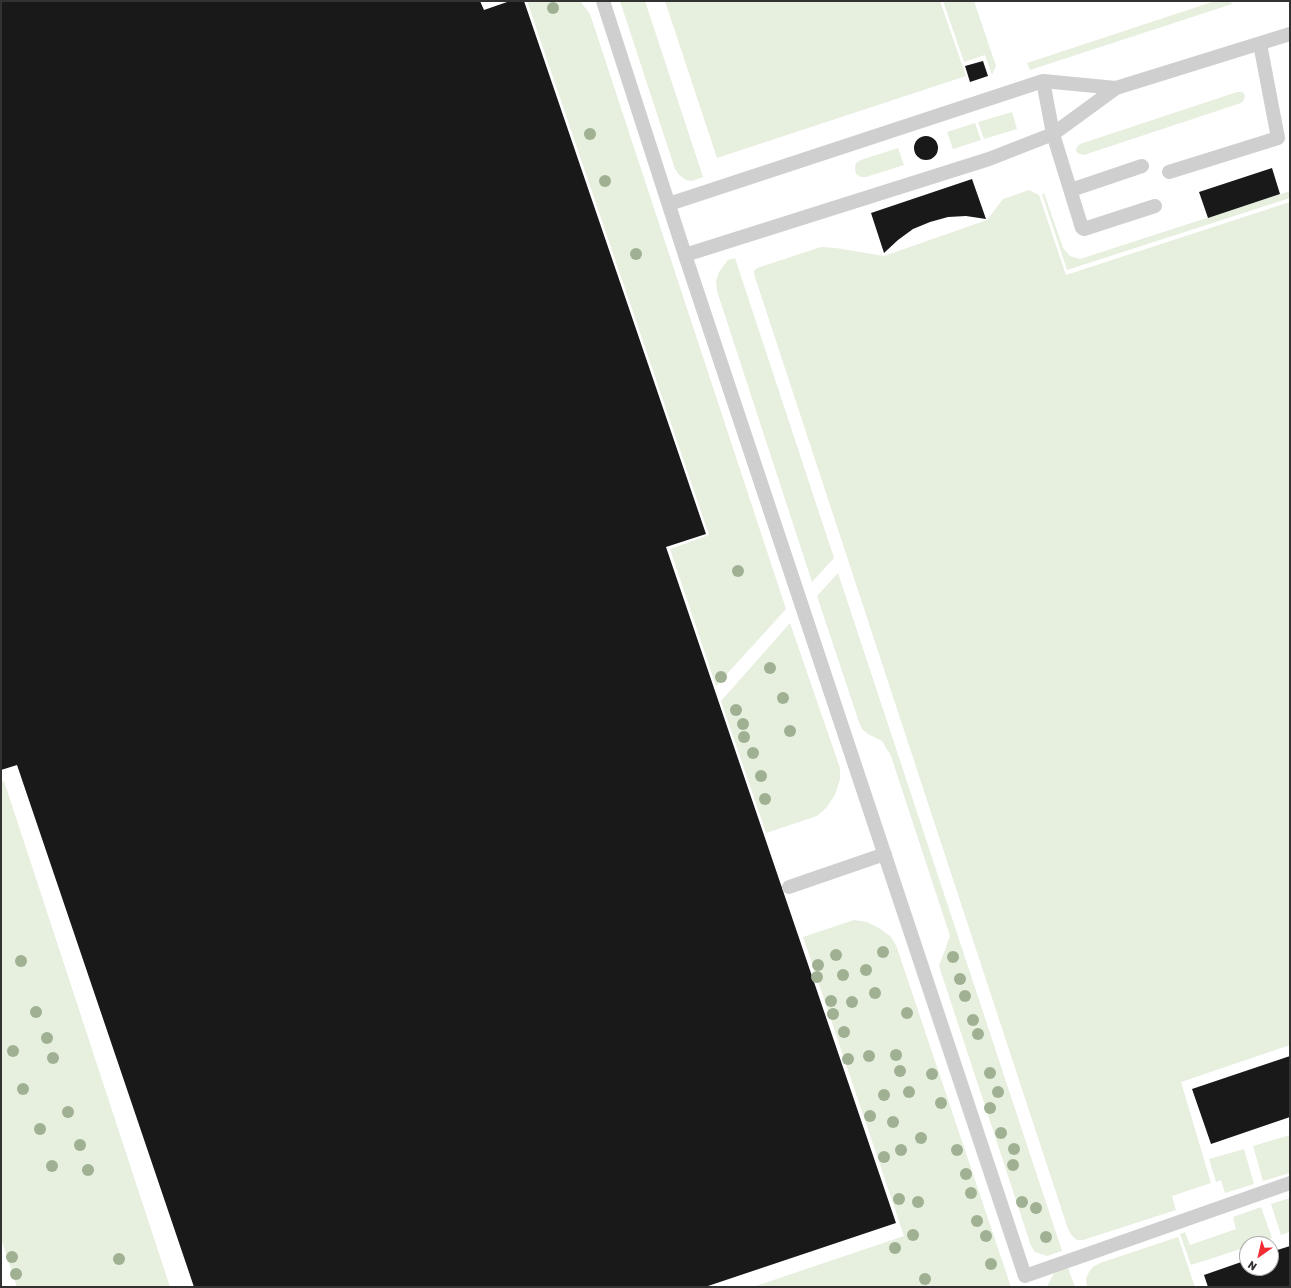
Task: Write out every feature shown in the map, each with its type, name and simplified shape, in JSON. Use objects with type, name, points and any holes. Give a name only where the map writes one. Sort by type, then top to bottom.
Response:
[{"type":"lane","points":[[603,1],[685,255],[1024,1276],[1290,1183]]},
{"type":"lane","points":[[685,255],[989,159],[1053,134],[1116,88],[1290,34]]},
{"type":"lane","points":[[1169,172],[1278,138],[1260,44]]},
{"type":"lane","points":[[669,204],[1043,81],[1116,88]]},
{"type":"lane","points":[[1043,81],[1053,134],[1081,226],[1084,229],[1155,206]]},
{"type":"lane","points":[[1071,190],[1142,166]]},
{"type":"lane","points":[[789,887],[885,854]]},
{"type":"green space","points":[[527,1],[580,1],[590,14],[786,609],[716,686],[670,549],[709,535]]},
{"type":"green space","points":[[620,1],[645,1],[703,177],[692,181],[686,180],[679,175],[675,169]]},
{"type":"green space","points":[[665,1],[940,1],[966,76],[717,158]]},
{"type":"green space","points":[[943,1],[974,1],[996,66],[992,75],[985,55],[964,62]]},
{"type":"green space","points":[[1215,1],[1231,1],[1232,4],[1030,70],[1027,63]]},
{"type":"green space","points":[[1237,92],[1242,92],[1245,95],[1244,100],[1241,103],[1084,155],[1079,154],[1076,151],[1080,144]]},
{"type":"green space","points":[[1012,112],[1017,129],[984,139],[978,122]]},
{"type":"green space","points":[[975,123],[981,140],[953,149],[947,132]]},
{"type":"green space","points":[[898,148],[904,165],[866,177],[861,177],[856,174],[856,163]]},
{"type":"green space","points":[[1029,190],[1039,195],[1066,275],[1290,202],[1290,1045],[1181,1082],[1211,1183],[1172,1196],[1176,1210],[1083,1240],[1077,1240],[1072,1236],[1068,1229],[754,274],[754,271],[757,268],[821,247],[884,256],[987,220],[1003,199]]},
{"type":"green space","points":[[1290,191],[1290,198],[1067,270],[1042,194],[1044,193],[1063,248],[1070,256],[1080,259]]},
{"type":"green space","points":[[735,258],[834,558],[812,582],[717,291],[716,281],[719,272],[728,260]]},
{"type":"green space","points":[[838,573],[1062,1251],[1047,1256],[1035,1252],[1031,1246],[939,966],[950,936],[891,756],[882,741],[868,734],[860,725],[817,596]]},
{"type":"green space","points":[[790,623],[840,768],[840,779],[835,795],[826,808],[817,816],[766,833],[721,701]]},
{"type":"green space","points":[[4,781],[170,1287],[17,1287],[1,1239],[1,782]]},
{"type":"green space","points":[[854,920],[867,922],[879,928],[890,936],[896,945],[1011,1287],[753,1287],[904,1236],[803,937]]},
{"type":"green space","points":[[1290,1135],[1290,1173],[1263,1181],[1253,1146]]},
{"type":"green space","points":[[1244,1149],[1254,1184],[1225,1193],[1221,1180],[1216,1182],[1209,1159]]},
{"type":"green space","points":[[1290,1198],[1290,1232],[1281,1235],[1271,1204]]},
{"type":"green space","points":[[1261,1207],[1271,1236],[1239,1236],[1239,1250],[1191,1265],[1180,1234],[1185,1232],[1190,1245],[1236,1229],[1233,1217]]},
{"type":"green space","points":[[1178,1237],[1195,1287],[1087,1287],[1086,1278],[1089,1272],[1093,1267],[1100,1263]]},
{"type":"green space","points":[[1068,1268],[1075,1287],[1047,1287],[1054,1273]]},
{"type":"building","points":[[1,1],[480,1],[484,10],[510,1],[524,1],[706,534],[666,547],[896,1223],[705,1287],[194,1287],[17,765],[1,770]]},
{"type":"building","points":[[983,61],[988,76],[970,82],[965,66]]},
{"type":"building","points":[[926,136],[931,137],[937,143],[937,153],[931,159],[926,160],[921,159],[915,153],[914,148],[915,143],[921,137]]},
{"type":"building","points":[[1272,168],[1280,194],[1208,218],[1199,192]]},
{"type":"building","points":[[972,179],[986,219],[966,216],[948,217],[930,222],[913,229],[884,253],[871,213]]},
{"type":"building","points":[[1290,1056],[1290,1117],[1211,1144],[1192,1089]]},
{"type":"building","points":[[1290,1246],[1290,1287],[1208,1287],[1204,1275],[1239,1263],[1239,1276],[1279,1276],[1279,1249]]}]
